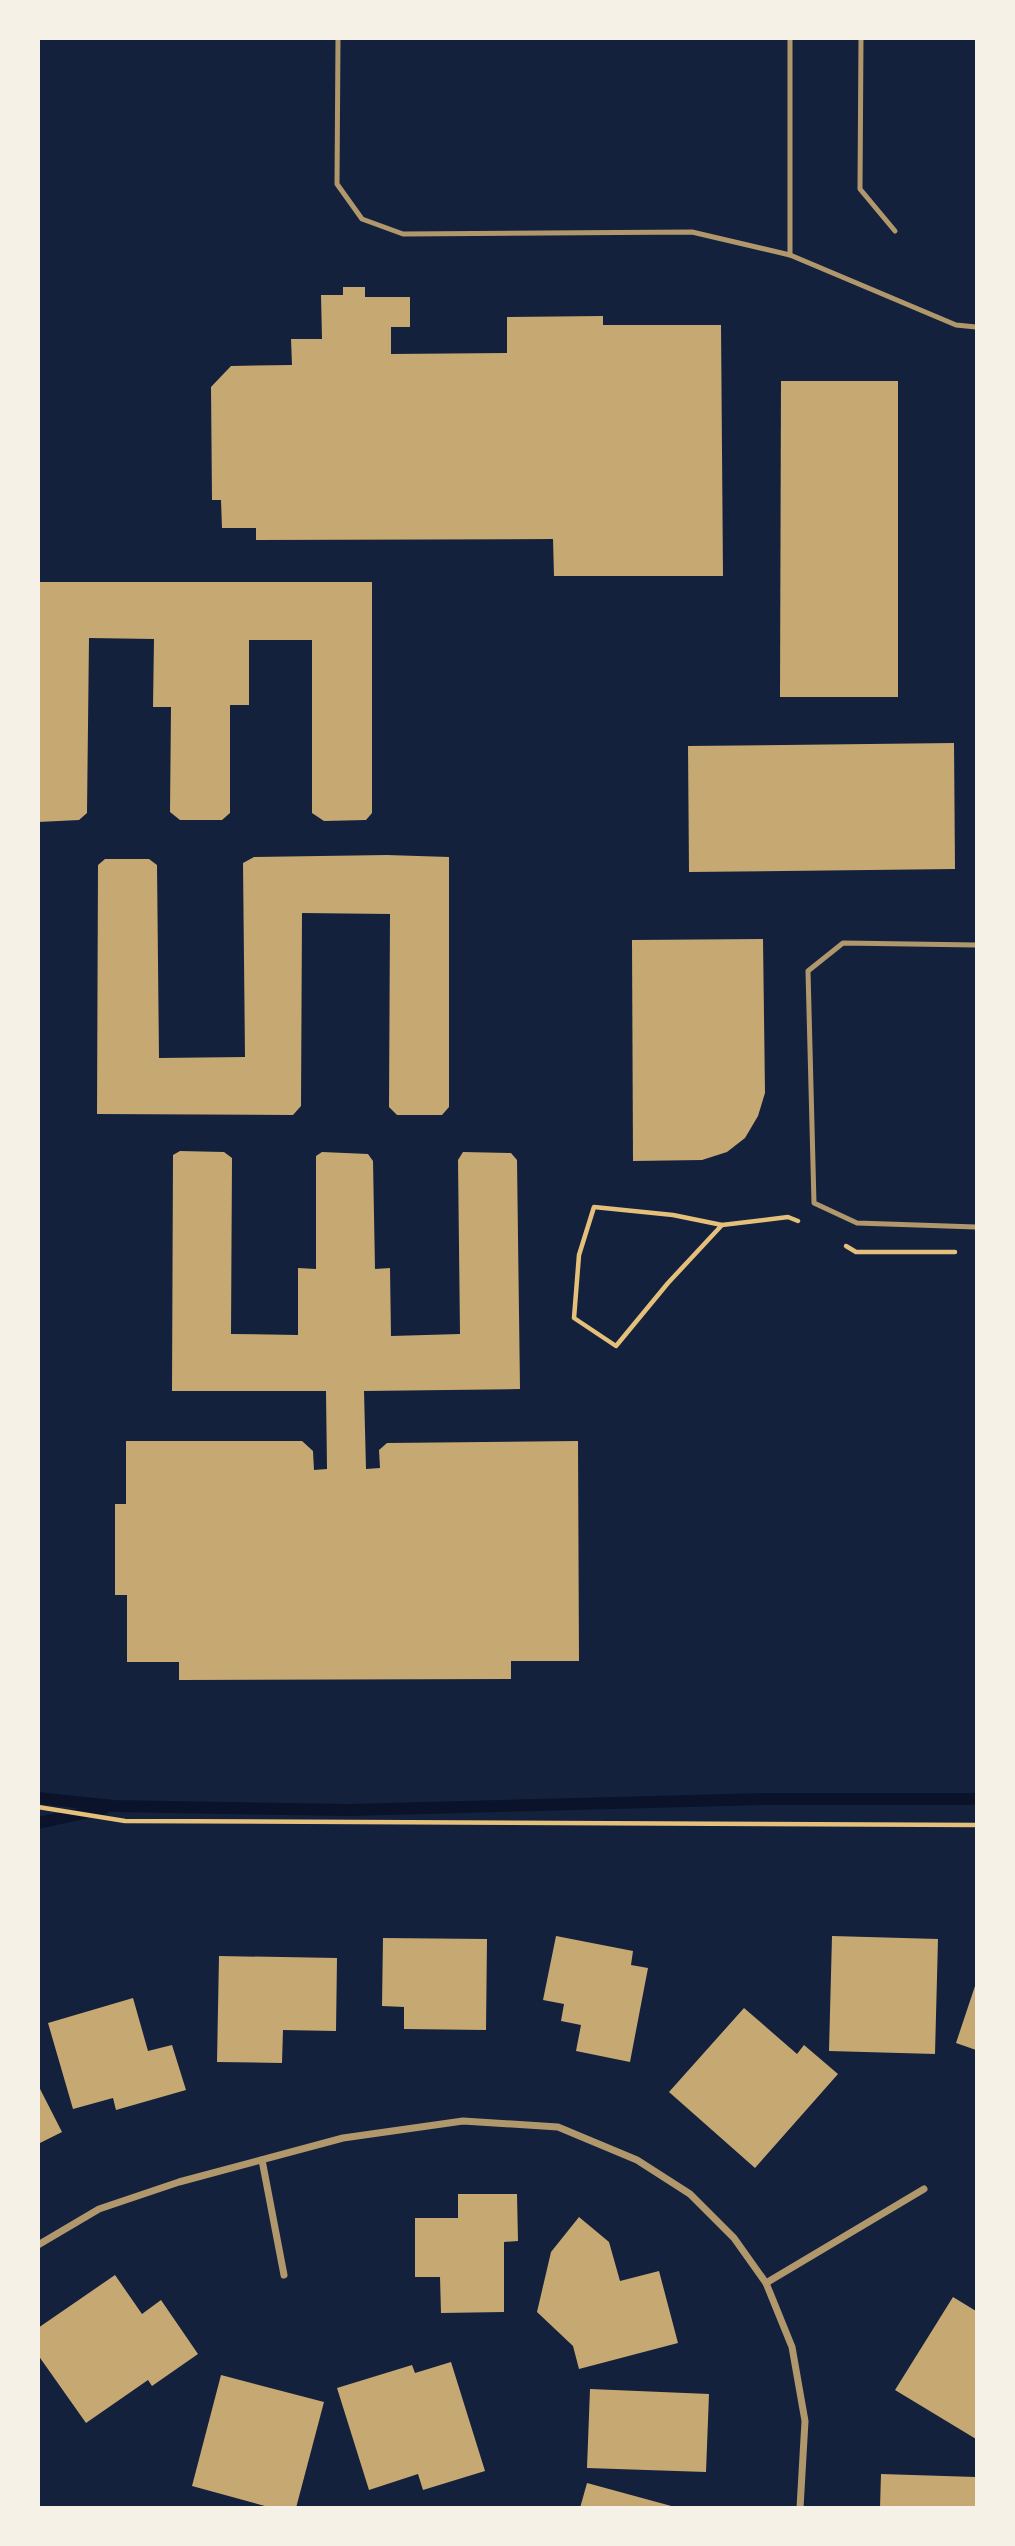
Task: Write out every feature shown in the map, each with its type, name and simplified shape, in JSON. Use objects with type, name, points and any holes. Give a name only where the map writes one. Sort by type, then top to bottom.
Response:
[{"type":"street","points":[[38,2245],[99,2209],[179,2182],[343,2138],[463,2121],[558,2127],[637,2160],[690,2194],[734,2238],[766,2283],[792,2347],[805,2421],[800,2508]]},
{"type":"street","points":[[262,2160],[284,2275]]},
{"type":"street","points":[[766,2283],[924,2189]]},
{"type":"lane","points":[[338,38],[337,184],[362,219],[403,234],[692,232],[790,255],[956,325],[976,327]]},
{"type":"lane","points":[[790,38],[790,255]]},
{"type":"lane","points":[[861,38],[860,189],[895,231]]},
{"type":"lane","points":[[976,945],[843,943],[808,971],[814,1203],[857,1223],[976,1227]]},
{"type":"path","points":[[594,1207],[673,1215],[722,1225],[615,1346],[575,1318],[579,1255],[594,1207]]},
{"type":"path","points":[[38,1807],[125,1821],[976,1825]]},
{"type":"building","points":[[343,287],[365,287],[365,297],[410,297],[410,327],[391,327],[391,354],[507,353],[507,317],[603,316],[603,325],[721,325],[723,576],[554,576],[553,539],[256,540],[256,528],[222,528],[221,500],[212,500],[211,387],[231,366],[292,365],[291,339],[322,339],[321,295],[343,295]]},
{"type":"building","points":[[781,381],[898,381],[898,697],[780,697]]},
{"type":"building","points":[[38,582],[372,582],[372,813],[366,820],[324,821],[312,813],[312,640],[249,640],[249,705],[230,705],[230,813],[222,820],[180,820],[170,812],[171,707],[153,707],[154,639],[89,638],[87,813],[79,820],[38,822]]},
{"type":"building","points":[[954,743],[955,869],[689,872],[688,746]]},
{"type":"building","points":[[254,857],[449,857],[449,1107],[442,1115],[397,1115],[389,1107],[390,914],[302,913],[301,1106],[293,1115],[97,1114],[98,865],[105,859],[149,859],[157,865],[159,1058],[245,1057],[243,863]]},
{"type":"building","points":[[763,939],[765,1093],[758,1116],[745,1138],[727,1152],[702,1160],[633,1161],[632,940]]},
{"type":"building","points":[[180,1151],[224,1152],[232,1158],[231,1334],[298,1335],[298,1268],[316,1269],[316,1156],[322,1152],[368,1154],[373,1161],[375,1269],[390,1268],[391,1336],[460,1334],[458,1160],[463,1152],[511,1153],[517,1160],[520,1389],[364,1391],[366,1469],[380,1468],[379,1450],[387,1443],[578,1441],[579,1661],[511,1661],[511,1679],[179,1680],[179,1662],[127,1662],[127,1595],[115,1595],[115,1504],[126,1504],[126,1441],[302,1441],[313,1451],[314,1470],[327,1469],[326,1391],[172,1391],[173,1155]]},
{"type":"building","points":[[556,1936],[633,1951],[631,1965],[648,1968],[630,2062],[576,2051],[581,2025],[561,2021],[564,2004],[543,2000]]},
{"type":"building","points":[[832,1936],[938,1939],[935,2054],[829,2051]]},
{"type":"building","points":[[383,1938],[487,1939],[486,2030],[404,2029],[404,2007],[382,2006]]},
{"type":"building","points":[[219,1956],[337,1958],[336,2031],[283,2030],[282,2063],[217,2062]]},
{"type":"building","points":[[976,1983],[976,2050],[956,2043]]},
{"type":"building","points":[[133,1998],[148,2051],[172,2045],[186,2090],[116,2110],[113,2098],[73,2109],[48,2023]]},
{"type":"building","points":[[744,2008],[797,2054],[804,2045],[838,2074],[755,2168],[669,2092]]},
{"type":"building","points":[[38,2085],[62,2132],[38,2144]]},
{"type":"building","points":[[458,2194],[517,2194],[518,2241],[504,2242],[504,2312],[441,2313],[440,2277],[415,2277],[415,2218],[458,2218]]},
{"type":"building","points":[[579,2217],[609,2242],[620,2281],[659,2271],[678,2343],[579,2369],[573,2346],[537,2312],[551,2252]]},
{"type":"building","points":[[115,2275],[142,2314],[161,2300],[198,2354],[152,2386],[148,2380],[86,2423],[38,2355],[38,2328]]},
{"type":"building","points":[[953,2297],[976,2311],[976,2439],[895,2390]]},
{"type":"building","points":[[451,2362],[485,2471],[423,2490],[418,2474],[369,2490],[337,2388],[412,2365],[415,2373]]},
{"type":"building","points":[[221,2375],[324,2402],[296,2508],[272,2508],[192,2486]]},
{"type":"building","points":[[590,2389],[709,2394],[706,2472],[587,2468]]},
{"type":"building","points":[[881,2474],[976,2477],[976,2508],[880,2508]]},
{"type":"building","points":[[587,2483],[675,2507],[675,2508],[580,2508]]},
{"type":"waterway","points":[[38,1798],[114,1806],[349,1810],[764,1799],[976,1799]]},
{"type":"waterway","points":[[38,1823],[103,1809]]}]
